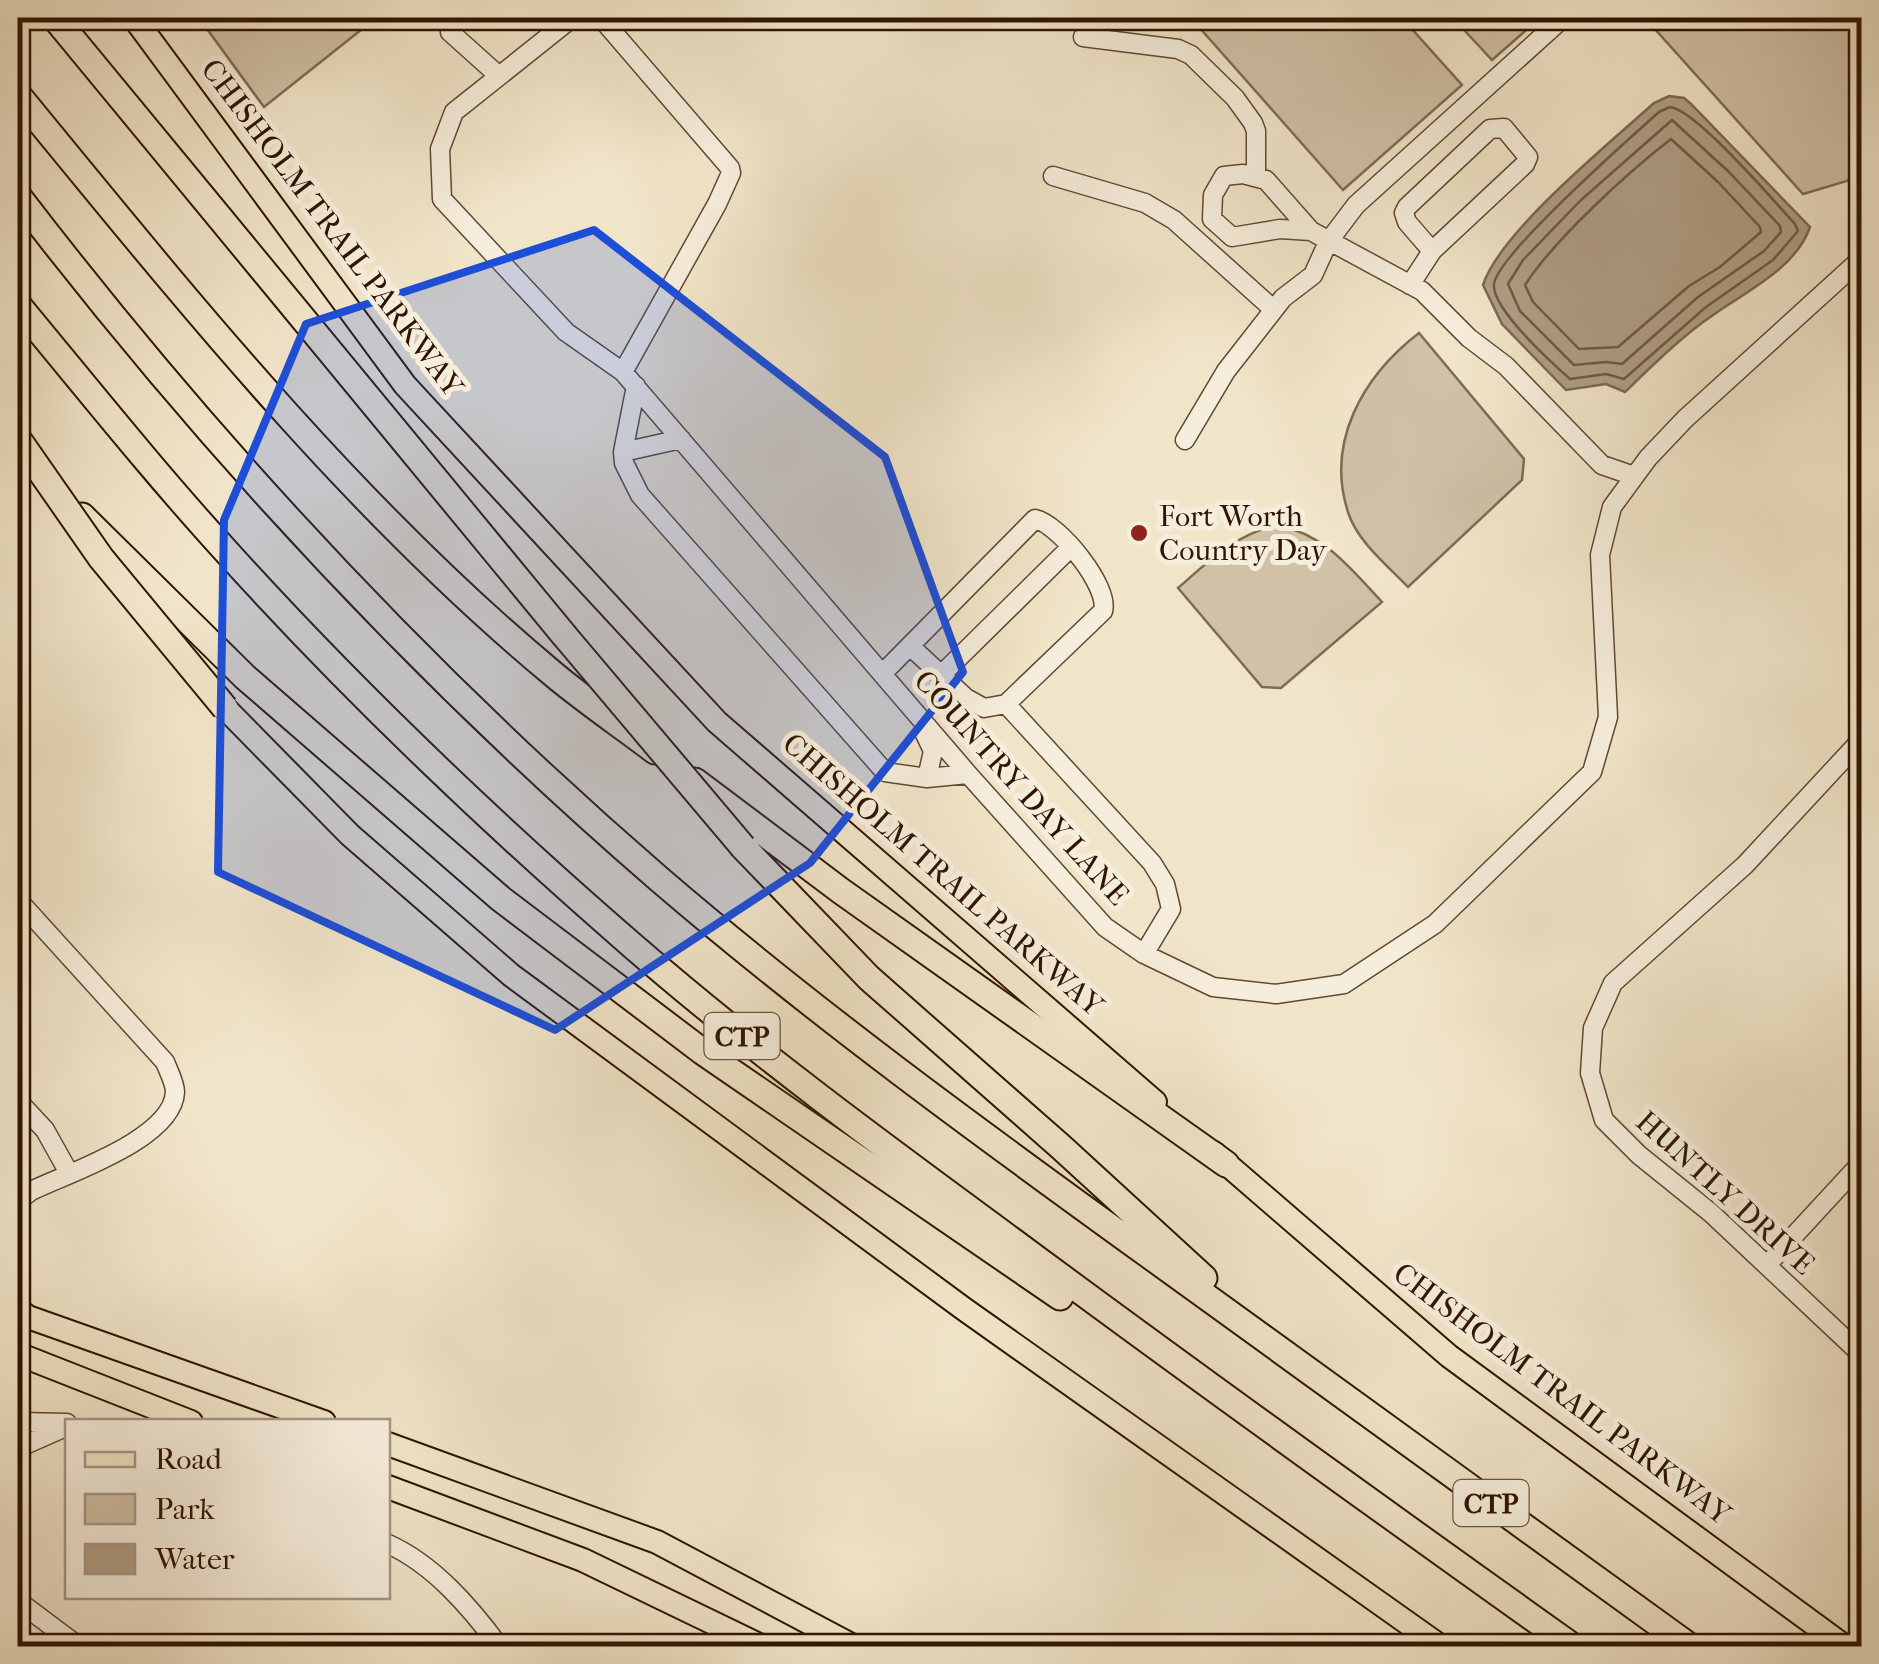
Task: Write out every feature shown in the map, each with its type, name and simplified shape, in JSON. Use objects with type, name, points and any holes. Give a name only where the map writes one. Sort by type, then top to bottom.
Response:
[{"type":"highway","points":[[55,18],[743,847],[869,978],[1061,1146],[1292,1359]]},
{"type":"highway","points":[[18,94],[308,439],[428,559],[552,673],[840,891],[1226,1164]]},
{"type":"highway","name":"CTP","points":[[18,196],[90,288],[273,502],[405,640],[545,776],[662,882],[814,1008],[955,1115],[1690,1646]]},
{"type":"highway","name":"CTP","points":[[18,305],[267,596],[382,715],[562,884],[781,1068],[1197,1379],[1572,1646]]},
{"type":"highway","points":[[18,442],[114,551],[245,677],[374,792],[570,954],[830,1141],[1064,1299],[1197,1379]]},
{"type":"highway","points":[[18,442],[101,558],[225,708]]},
{"type":"main road","name":"CHISHOLM TRAIL PARKWAY","points":[[134,18],[405,385],[716,722],[1448,1356],[1844,1646]]},
{"type":"main road","points":[[225,708],[340,826],[510,975],[964,1309],[1440,1646]]},
{"type":"main road","points":[[18,1310],[28,1317],[316,1419]]},
{"type":"main road","points":[[18,1354],[183,1419]]},
{"type":"main road","points":[[390,1445],[657,1542],[854,1646]]},
{"type":"main road","points":[[390,1488],[583,1560],[761,1646]]},
{"type":"street","points":[[452,18],[450,32],[499,76],[572,18]]},
{"type":"street","points":[[600,18],[731,173],[629,379],[624,464],[640,496],[885,772],[926,778],[968,774]]},
{"type":"street","points":[[1184,440],[1226,371],[1273,309],[1313,275],[1328,242],[1356,205],[1564,18]]},
{"type":"street","points":[[1083,37],[1178,48],[1203,63],[1253,124],[1256,178]]},
{"type":"street","name":"COUNTRY DAY LANE","points":[[499,76],[454,112],[440,150],[442,199],[566,332],[629,379],[968,774],[1105,927],[1144,954],[1213,987],[1276,994],[1344,984],[1435,924],[1592,772],[1608,716],[1600,555],[1612,507],[1685,419],[1862,258]]},
{"type":"street","points":[[1410,285],[1432,251],[1525,164],[1526,150],[1504,128],[1490,129],[1407,207],[1406,222],[1432,251]]},
{"type":"street","points":[[1311,230],[1280,230],[1232,238],[1212,219],[1212,196],[1224,176],[1243,174],[1266,180],[1311,230],[1422,292],[1469,338],[1506,366],[1602,465],[1634,476]]},
{"type":"street","points":[[1053,176],[1145,203],[1174,220],[1273,309]]},
{"type":"street","points":[[623,452],[682,440]]},
{"type":"street","points":[[882,674],[1035,519],[1046,522],[1071,547],[1103,592],[1102,611],[1006,704],[984,708],[966,698],[910,646]]},
{"type":"street","points":[[940,676],[1071,547]]},
{"type":"street","points":[[1006,704],[1152,863],[1165,884],[1171,909],[1144,954]]},
{"type":"street","points":[[914,710],[932,746],[926,778]]},
{"type":"street","name":"HUNTLY DRIVE","points":[[1862,739],[1745,864],[1613,983],[1592,1028],[1590,1074],[1604,1120],[1862,1355]]},
{"type":"street","points":[[18,900],[165,1062],[175,1091],[167,1116],[143,1138],[18,1201]]},
{"type":"street","points":[[18,1101],[45,1130],[68,1173]]},
{"type":"street","points":[[1767,1265],[1862,1162]]},
{"type":"street","points":[[18,1422],[65,1425]]},
{"type":"street","points":[[18,1448],[65,1426]]},
{"type":"street","points":[[390,1545],[410,1554],[474,1613],[499,1646]]},
{"type":"street","points":[[18,1602],[78,1646]]},
{"type":"highlighted area","points":[[594,230],[885,457],[963,672],[810,863],[555,1030],[218,872],[224,520],[306,324]]},
{"type":"green space","points":[[199,18],[376,18],[264,107]]},
{"type":"green space","points":[[1191,18],[1402,18],[1462,85],[1343,190]]},
{"type":"green space","points":[[1453,18],[1540,18],[1492,60]]},
{"type":"green space","points":[[1645,18],[1861,18],[1861,169],[1847,181],[1803,194]]},
{"type":"green space","points":[[1419,333],[1524,459],[1522,480],[1408,587],[1375,554],[1354,525],[1343,488],[1342,462],[1345,437],[1366,390],[1381,369]]},
{"type":"green space","points":[[1277,525],[1323,545],[1382,602],[1281,688],[1262,687],[1178,588],[1236,542]]},
{"type":"water","points":[[1669,96],[1684,98],[1691,104],[1810,227],[1782,267],[1690,333],[1625,392],[1606,384],[1566,390],[1502,324],[1483,285],[1493,264],[1533,215],[1654,103]]},
{"type":"place","name":"Fort Worth Country Day","points":[[1139,533]]}]
